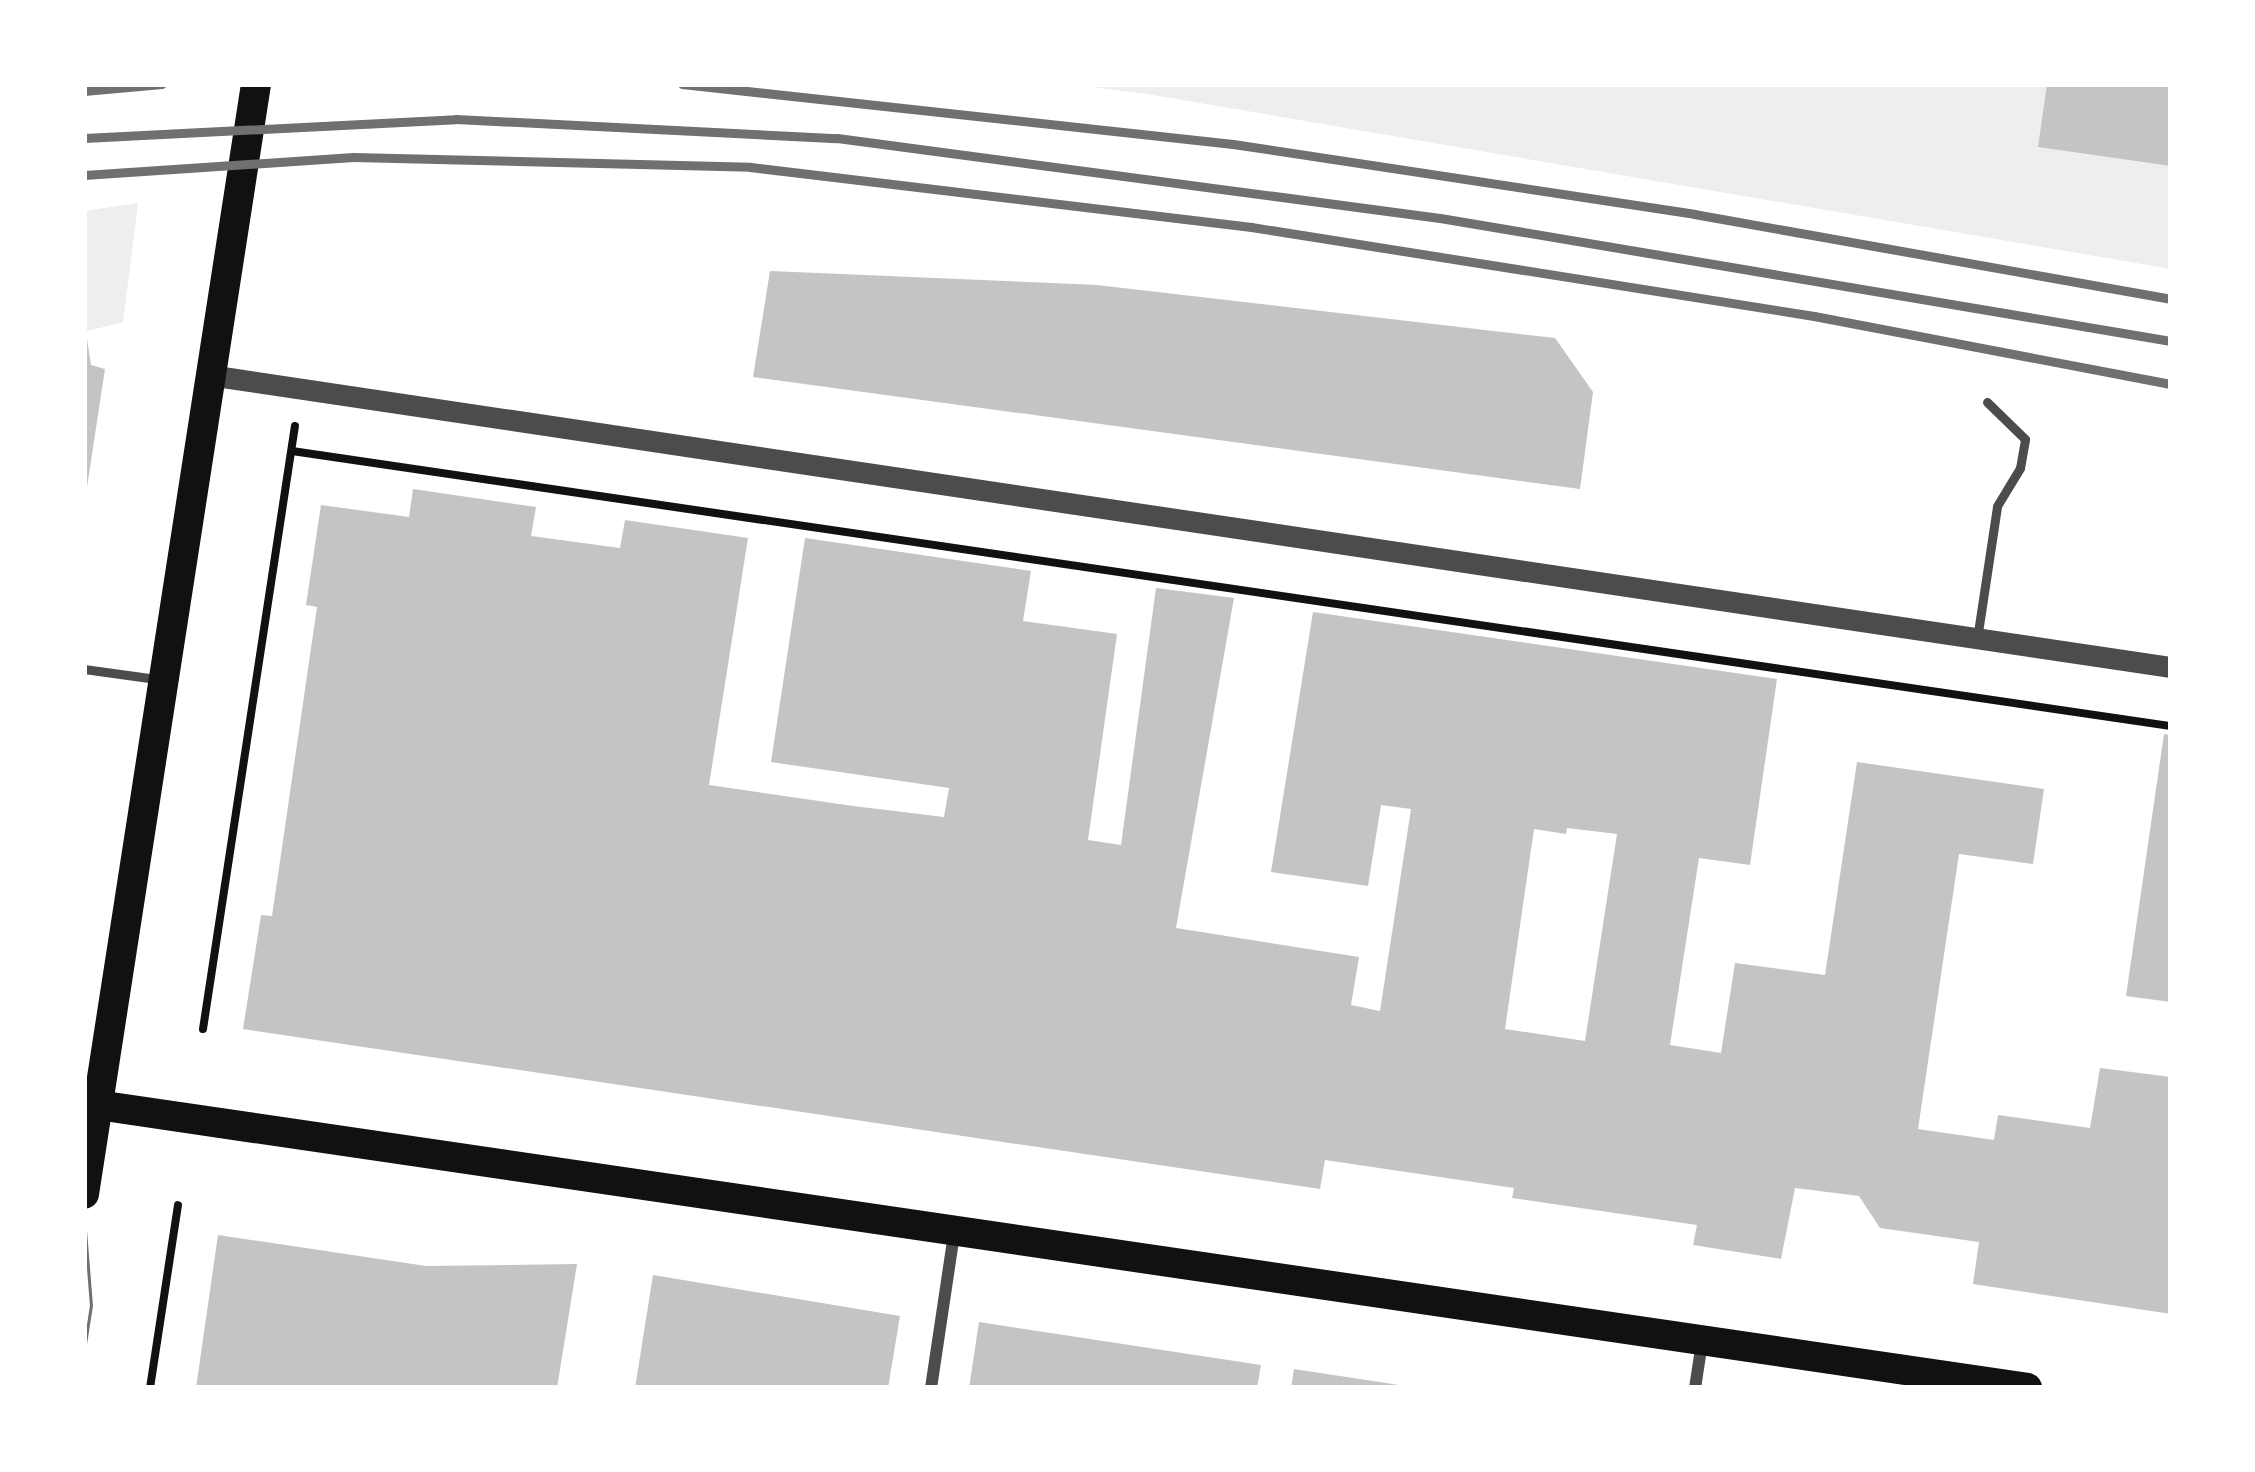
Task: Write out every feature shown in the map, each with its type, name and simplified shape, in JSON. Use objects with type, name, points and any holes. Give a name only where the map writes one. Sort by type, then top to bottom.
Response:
[{"type":"main road","points":[[84,1194],[88,1104],[165,680],[256,84]]},
{"type":"main road","points":[[88,1104],[2026,1388]]},
{"type":"street","points":[[209,375],[2171,667]]},
{"type":"street","points":[[932,1388],[955,1231]]},
{"type":"street","points":[[1695,1388],[1702,1341]]},
{"type":"lane","points":[[1977,639],[1997,506],[2020,468],[2025,439],[1987,402]]},
{"type":"lane","points":[[84,669],[165,680]]},
{"type":"path","points":[[202,1029],[301,388]]},
{"type":"path","points":[[292,451],[2171,726]]},
{"type":"path","points":[[150,1388],[178,1205]]},
{"type":"shaded area","points":[[1066,84],[2171,84],[2171,269],[1147,94]]},
{"type":"shaded area","points":[[138,203],[123,322],[84,332],[84,211]]},
{"type":"building","points":[[2047,84],[2171,84],[2171,166],[2038,147]]},
{"type":"building","points":[[770,271],[1097,285],[1555,338],[1593,392],[1580,489],[753,377]]},
{"type":"building","points":[[87,339],[91,365],[105,369],[87,487]]},
{"type":"building","points":[[413,489],[536,507],[531,536],[620,548],[625,520],[748,538],[709,785],[944,817],[949,788],[771,762],[805,538],[1031,571],[1023,621],[1117,634],[1088,840],[1121,845],[1156,588],[1234,598],[1176,928],[1359,957],[1351,1005],[1380,1011],[1411,809],[1381,805],[1368,886],[1271,872],[1313,612],[1777,679],[1750,865],[1699,858],[1670,1045],[1721,1053],[1735,963],[1825,975],[1857,762],[2044,789],[2033,864],[1959,854],[1918,1129],[1994,1140],[1998,1115],[2090,1128],[2100,1068],[2171,1077],[2171,1314],[1973,1284],[1979,1242],[1880,1228],[1859,1196],[1795,1188],[1781,1259],[1693,1245],[1697,1225],[1512,1198],[1514,1188],[1325,1160],[1320,1189],[243,1029],[261,915],[272,916],[317,607],[306,605],[321,505],[409,517]],"holes":[[[1534,829],[1617,834],[1585,1041],[1505,1029]]]},
{"type":"building","points":[[2164,734],[2171,735],[2171,1002],[2126,996]]},
{"type":"building","points":[[218,1235],[426,1266],[577,1264],[557,1388],[196,1388]]},
{"type":"building","points":[[653,1275],[900,1316],[888,1388],[635,1388]]},
{"type":"building","points":[[979,1322],[1261,1365],[1257,1388],[969,1388]]},
{"type":"building","points":[[1294,1369],[1399,1385],[1399,1388],[1291,1388]]},
{"type":"tram line","points":[[84,1217],[91,1305],[84,1350]]},
{"type":"railway","points":[[84,91],[162,84]]},
{"type":"railway","points":[[682,84],[1233,144],[1694,214],[2171,299]]},
{"type":"railway","points":[[84,138],[456,119],[837,138],[1440,218],[2171,341]]},
{"type":"railway","points":[[84,175],[353,157],[750,167],[1251,227],[1814,316],[2171,384]]}]
